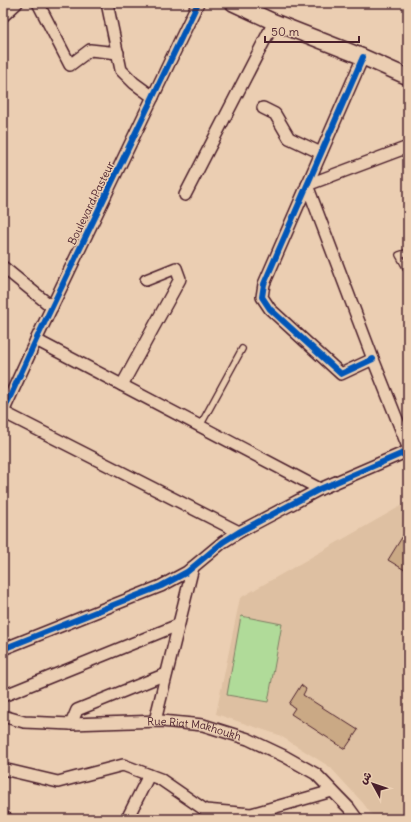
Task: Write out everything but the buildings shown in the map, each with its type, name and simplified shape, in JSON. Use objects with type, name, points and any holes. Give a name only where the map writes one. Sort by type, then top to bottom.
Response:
[{"type":"main road","points":[[233,3],[274,22],[363,57],[408,78]]},
{"type":"street","points":[[3,16],[17,3]]},
{"type":"street","points":[[38,3],[70,65],[90,50],[118,53]]},
{"type":"street","points":[[107,3],[121,70],[134,83],[153,97]]},
{"type":"street","name":"Boulevard Pasteur","points":[[3,412],[198,3]]},
{"type":"street","points":[[185,195],[274,22]]},
{"type":"street","points":[[363,57],[264,284],[262,297],[270,310],[341,374],[373,359]]},
{"type":"street","points":[[263,108],[275,114],[290,138],[321,153]]},
{"type":"street","points":[[307,185],[408,147]]},
{"type":"street","points":[[307,185],[408,447]]},
{"type":"street","points":[[3,267],[52,307]]},
{"type":"street","points":[[122,385],[180,279],[176,268],[146,280]]},
{"type":"street","points":[[36,340],[320,489]]},
{"type":"street","points":[[3,412],[239,532]]},
{"type":"street","points":[[3,648],[161,586],[187,572],[223,542],[239,532],[320,489],[408,451]]},
{"type":"street","points":[[155,721],[193,567]]},
{"type":"street","points":[[3,696],[178,625]]},
{"type":"street","points":[[71,724],[77,710],[166,674]]},
{"type":"street","name":"Rue Riat Makhoukh","points":[[3,716],[24,722],[71,724],[155,721],[203,725],[248,739],[284,756],[316,774],[349,808],[357,819]]},
{"type":"street","points":[[3,770],[58,782],[123,765],[160,779],[205,810],[251,814],[332,791]]},
{"type":"street","points":[[127,819],[149,775]]},
{"type":"lane","points":[[408,252],[399,255],[408,271]]},
{"type":"lane","points":[[200,426],[242,349]]},
{"type":"shaded area","points":[[408,502],[408,819],[375,819],[363,803],[330,767],[279,735],[216,714],[240,598]]},
{"type":"green space","points":[[241,616],[282,624],[268,702],[227,695]]},
{"type":"cycle path","points":[[3,412],[198,3]]},
{"type":"cycle path","points":[[363,57],[264,284],[262,297],[270,309],[341,374],[373,359]]},
{"type":"cycle path","points":[[3,649],[161,586],[187,572],[223,542],[239,532],[320,489],[408,451]]}]
